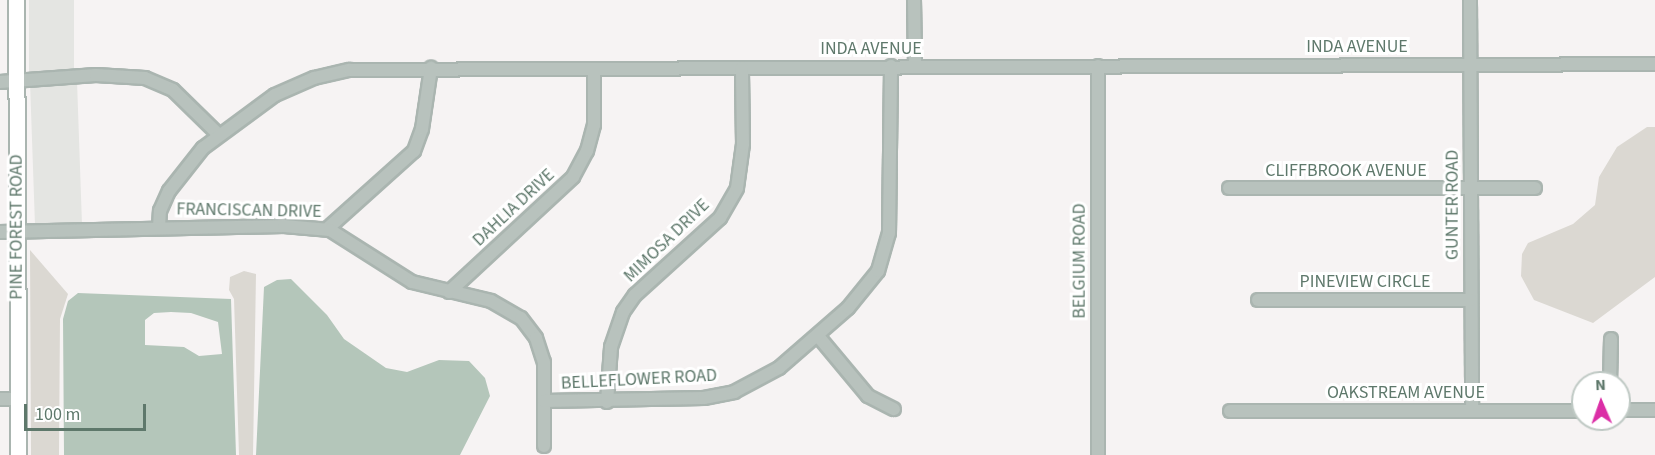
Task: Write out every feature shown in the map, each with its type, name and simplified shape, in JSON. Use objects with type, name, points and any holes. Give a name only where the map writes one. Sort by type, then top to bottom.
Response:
[{"type":"main road","name":"PINE FOREST ROAD","points":[[16,0],[18,455]]},
{"type":"main road","points":[[0,35],[16,35]]},
{"type":"street","points":[[914,0],[915,66]]},
{"type":"street","name":"GUNTER ROAD","points":[[1470,0],[1472,411]]},
{"type":"street","name":"INDA AVENUE","points":[[159,228],[163,203],[177,179],[219,135],[261,103],[314,78],[366,68],[1655,64]]},
{"type":"street","name":"BELLEFLOWER ROAD","points":[[544,401],[607,402],[704,398],[734,392],[772,373],[818,336],[867,287],[888,243],[891,66]]},
{"type":"street","name":"BELGIUM ROAD","points":[[1098,66],[1098,455]]},
{"type":"street","points":[[327,229],[414,151],[422,129],[431,68]]},
{"type":"street","name":"MIMOSA DRIVE","points":[[607,402],[613,335],[623,312],[635,295],[720,218],[737,188],[743,144],[742,68]]},
{"type":"street","name":"DAHLIA DRIVE","points":[[449,292],[573,177],[594,125],[594,69]]},
{"type":"street","points":[[0,82],[96,75],[145,78],[172,90],[219,135]]},
{"type":"street","name":"CLIFFBROOK AVENUE","points":[[1229,188],[1535,188]]},
{"type":"street","name":"FRANCISCAN DRIVE","points":[[0,232],[159,228],[327,229],[403,278],[449,292],[491,301],[514,313],[529,327],[544,362],[544,446]]},
{"type":"street","name":"PINEVIEW CIRCLE","points":[[1258,300],[1471,300]]},
{"type":"street","points":[[818,336],[868,396],[894,409]]},
{"type":"street","points":[[1610,371],[1611,339]]},
{"type":"street","points":[[0,399],[18,399]]},
{"type":"street","points":[[1631,410],[1655,410]]},
{"type":"street","name":"OAKSTREAM AVENUE","points":[[1230,411],[1571,411]]},
{"type":"shaded area","points":[[29,0],[74,0],[74,76],[29,76]]},
{"type":"shaded area","points":[[77,81],[82,226],[35,228],[30,83]]},
{"type":"shaded area","points":[[1647,127],[1655,127],[1655,277],[1593,323],[1534,300],[1521,276],[1522,254],[1528,243],[1573,224],[1595,205],[1599,177],[1617,147]]},
{"type":"shaded area","points":[[30,250],[68,294],[60,319],[59,455],[31,455]]},
{"type":"shaded area","points":[[244,271],[256,274],[253,455],[239,455],[234,299],[229,290],[230,277]]},
{"type":"shaded area","points":[[291,279],[327,315],[344,339],[386,368],[407,372],[439,360],[469,361],[485,378],[490,396],[460,455],[256,455],[264,287],[277,280]]},
{"type":"shaded area","points":[[78,293],[231,299],[236,455],[64,455],[63,319],[68,301]],"holes":[[[154,313],[191,313],[218,322],[222,354],[199,356],[184,347],[145,345],[145,320]]]}]
